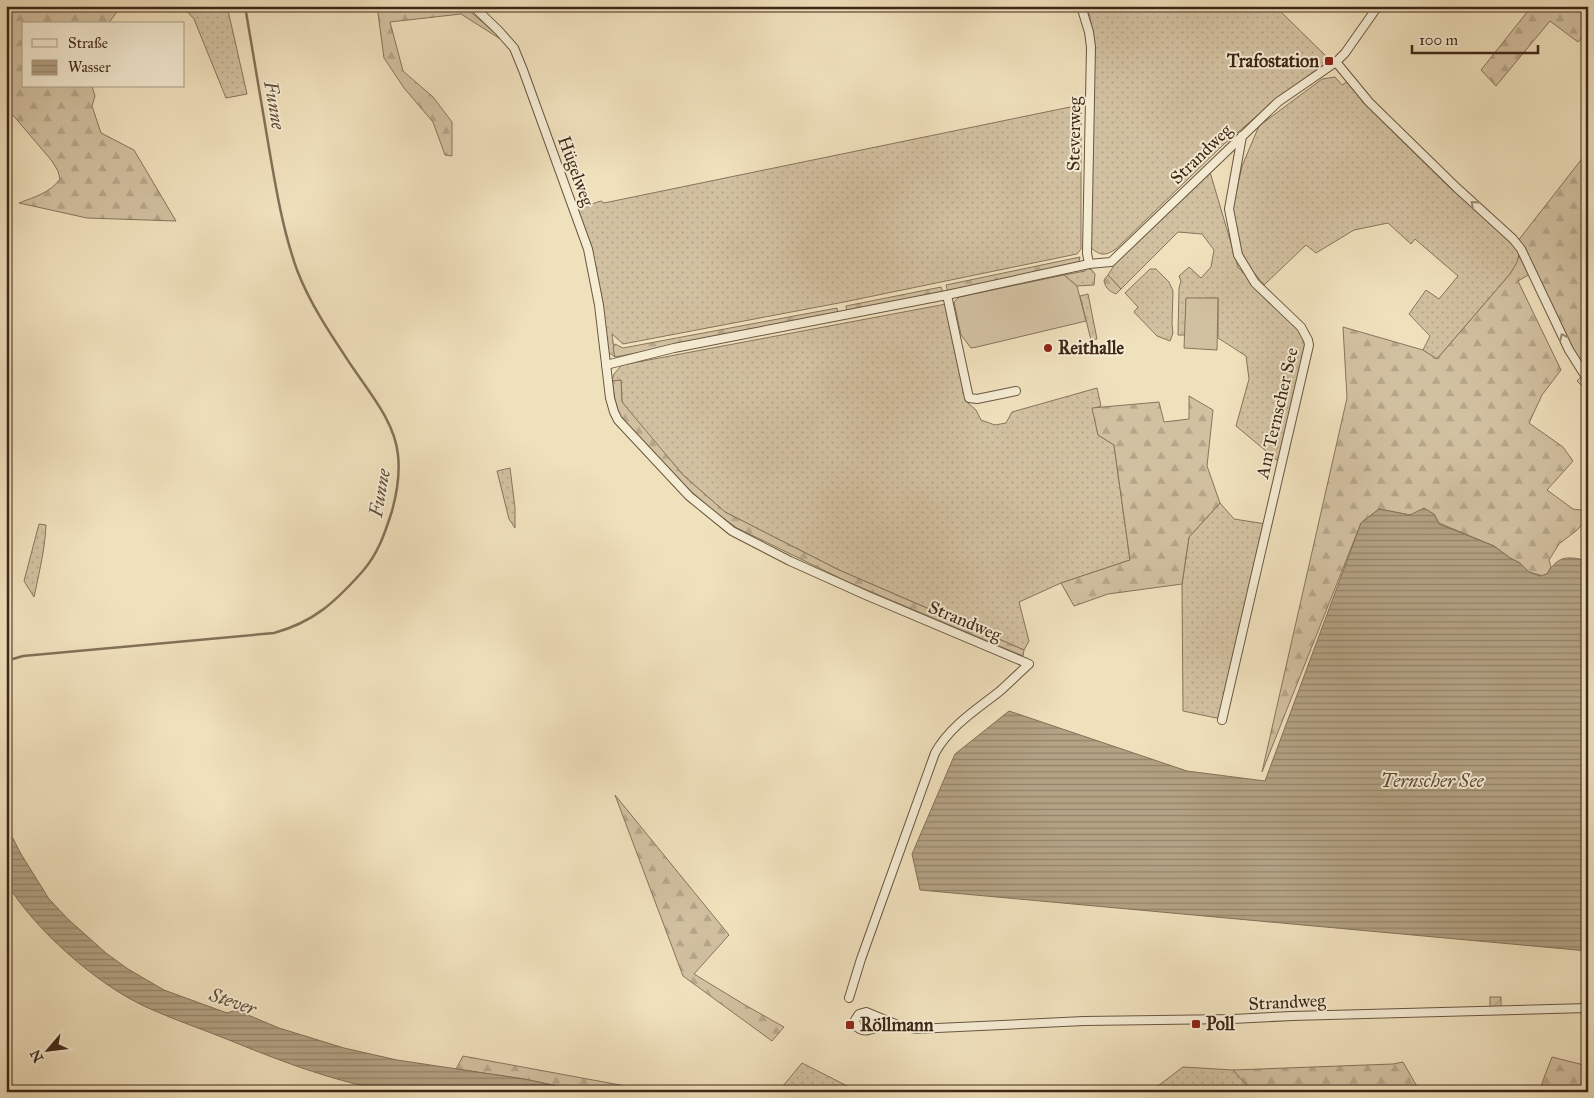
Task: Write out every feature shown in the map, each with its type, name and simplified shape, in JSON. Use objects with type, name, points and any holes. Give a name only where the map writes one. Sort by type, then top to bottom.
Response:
[{"type":"street","name":"Hügelweg","points":[[473,6],[514,48],[523,70],[588,249],[599,305],[606,365]]},
{"type":"street","name":"Steverweg","points":[[1081,6],[1087,24],[1091,47],[1087,253],[1089,264]]},
{"type":"street","name":"Strandweg","points":[[849,998],[861,959],[935,753],[943,738],[1029,664],[868,596],[790,561],[732,531],[689,496],[618,420],[610,398],[606,365],[674,348],[947,295],[1089,264],[1111,262],[1278,102],[1345,54],[1378,6]]},
{"type":"street","points":[[1336,62],[1369,102],[1457,188],[1513,239],[1521,249],[1570,350],[1586,376],[1588,375]]},
{"type":"street","name":"Am Ternscher See","points":[[1222,720],[1308,345],[1308,340],[1301,327],[1255,283],[1238,255],[1229,209],[1242,136]]},
{"type":"street","points":[[947,295],[969,398],[977,400],[1016,390]]},
{"type":"street","name":"Strandweg","points":[[898,1025],[885,1025],[868,1031],[862,1031],[857,1027],[856,1020],[859,1014],[866,1012],[898,1025],[916,1029],[1084,1021],[1233,1019],[1588,1008]]},
{"type":"green space","points":[[17,6],[121,6],[109,22],[22,22],[22,88],[93,88],[95,96],[92,106],[101,133],[134,150],[176,221],[87,218],[19,203],[47,191],[60,179],[52,161],[6,107],[6,18]]},
{"type":"green space","points":[[182,6],[227,6],[247,94],[226,98],[194,19]]},
{"type":"green space","points":[[377,6],[464,6],[505,42],[461,14],[390,22],[403,71],[433,97],[452,122],[452,156],[445,155],[433,122],[404,88],[384,58]]},
{"type":"green space","points":[[1086,6],[1275,6],[1330,60],[1280,96],[1223,145],[1116,249],[1106,254],[1100,254],[1091,248],[1094,45],[1090,17]]},
{"type":"green space","points":[[1532,6],[1588,6],[1588,31],[1578,42],[1550,21],[1496,86],[1481,70]]},
{"type":"green space","points":[[1335,77],[1342,85],[1348,81],[1365,104],[1448,186],[1520,249],[1519,260],[1510,274],[1437,359],[1423,350],[1430,336],[1409,314],[1426,290],[1439,299],[1458,276],[1415,239],[1411,244],[1388,223],[1354,230],[1316,253],[1306,245],[1264,285],[1242,258],[1232,212],[1242,166],[1259,126],[1322,79]]},
{"type":"green space","points":[[1075,106],[1081,112],[1081,249],[1077,254],[844,302],[623,344],[612,334],[615,357],[608,352],[576,209],[601,201],[604,203]]},
{"type":"green space","points":[[1588,151],[1588,392],[1577,381],[1582,376],[1530,274],[1518,281],[1561,370],[1542,395],[1529,423],[1563,447],[1573,461],[1547,490],[1573,509],[1588,511],[1588,519],[1559,544],[1549,560],[1551,567],[1547,574],[1543,576],[1529,572],[1520,563],[1494,546],[1439,523],[1434,514],[1410,515],[1379,509],[1361,523],[1262,772],[1347,398],[1343,327],[1423,350],[1437,359],[1510,274],[1518,259],[1517,242]]},
{"type":"green space","points":[[1210,172],[1238,267],[1258,289],[1300,328],[1309,345],[1278,461],[1236,426],[1249,379],[1246,356],[1218,338],[1218,298],[1186,299],[1185,335],[1178,335],[1179,288],[1181,281],[1179,276],[1189,267],[1201,278],[1211,267],[1214,250],[1202,234],[1178,232],[1121,289],[1108,275],[1115,264]]},
{"type":"green space","points":[[1080,257],[1079,262],[1072,265],[948,292],[946,285]]},
{"type":"green space","points":[[1087,268],[1095,274],[1094,285],[1077,286],[1064,275],[1085,271]]},
{"type":"green space","points":[[1150,269],[1156,269],[1169,282],[1173,291],[1173,333],[1170,341],[1157,336],[1134,312],[1138,307],[1125,293]]},
{"type":"green space","points":[[1064,275],[1077,286],[1086,321],[971,348],[961,335],[954,302],[959,297]]},
{"type":"green space","points":[[1108,275],[1121,289],[1116,294],[1105,285],[1104,280]]},
{"type":"green space","points":[[941,287],[943,292],[847,312],[846,306]]},
{"type":"green space","points":[[1088,294],[1097,339],[1091,340],[1080,296]]},
{"type":"green space","points":[[1186,298],[1218,298],[1217,350],[1184,348]]},
{"type":"green space","points":[[946,304],[967,402],[976,410],[981,420],[995,425],[1006,423],[1012,412],[1097,388],[1101,406],[1093,409],[1098,435],[1114,445],[1130,560],[1061,583],[1019,602],[1029,641],[1024,650],[839,570],[725,512],[683,475],[635,421],[622,402],[621,380],[612,381],[614,374],[622,365]]},
{"type":"green space","points":[[837,308],[838,314],[615,357],[613,348],[615,344],[623,348]]},
{"type":"green space","points":[[621,380],[622,402],[683,475],[725,512],[839,570],[1024,650],[1023,656],[848,582],[737,528],[704,505],[620,417],[612,381]]},
{"type":"green space","points":[[1189,396],[1213,410],[1207,466],[1220,503],[1189,537],[1182,584],[1108,594],[1074,606],[1061,583],[1130,560],[1114,445],[1098,435],[1092,408],[1159,402],[1164,422],[1189,419]]},
{"type":"green space","points":[[510,468],[515,508],[515,528],[509,519],[497,471]]},
{"type":"green space","points":[[1220,503],[1234,519],[1266,524],[1221,719],[1183,711],[1182,584],[1189,537]]},
{"type":"green space","points":[[39,524],[46,525],[42,561],[34,597],[24,581]]},
{"type":"green space","points":[[615,795],[729,935],[694,974],[784,1027],[772,1041],[683,976]]},
{"type":"green space","points":[[1490,997],[1501,997],[1501,1007],[1490,1007]]},
{"type":"green space","points":[[463,1056],[620,1085],[634,1092],[586,1092],[524,1079],[456,1069]]},
{"type":"green space","points":[[1552,1057],[1588,1066],[1588,1092],[1541,1092],[1542,1083]]},
{"type":"green space","points":[[1403,1062],[1420,1092],[1251,1092],[1233,1070],[1393,1064]]},
{"type":"green space","points":[[802,1063],[859,1092],[778,1092]]},
{"type":"green space","points":[[1183,1067],[1233,1070],[1251,1092],[1150,1092]]},
{"type":"water","name":"Ternscher See","points":[[1424,508],[1434,514],[1439,524],[1494,546],[1520,563],[1529,572],[1540,576],[1547,574],[1555,563],[1560,560],[1575,558],[1588,561],[1588,951],[920,890],[912,854],[955,754],[1009,711],[1187,771],[1265,781],[1361,523],[1379,509],[1410,515]]},
{"type":"water","points":[[6,825],[21,854],[49,899],[69,920],[106,953],[128,969],[164,990],[227,1013],[236,1010],[279,1028],[344,1048],[397,1060],[524,1079],[586,1092],[394,1092],[373,1088],[293,1065],[146,1007],[127,997],[87,970],[49,936],[18,900],[6,882]]},
{"type":"waterway","name":"Funne","points":[[6,661],[23,656],[274,633],[301,623],[333,602],[362,572],[372,558],[387,527],[398,483],[399,462],[396,443],[387,419],[321,319],[297,270],[277,194],[245,6]]},
{"type":"place","name":"Trafostation","points":[[1329,61]]},
{"type":"place","name":"Reithalle","points":[[1048,348]]},
{"type":"place","name":"Poll","points":[[1196,1024]]},
{"type":"place","name":"Röllmann","points":[[850,1025]]},
{"type":"water label","name":"Stever","points":[[233,1001]]}]
